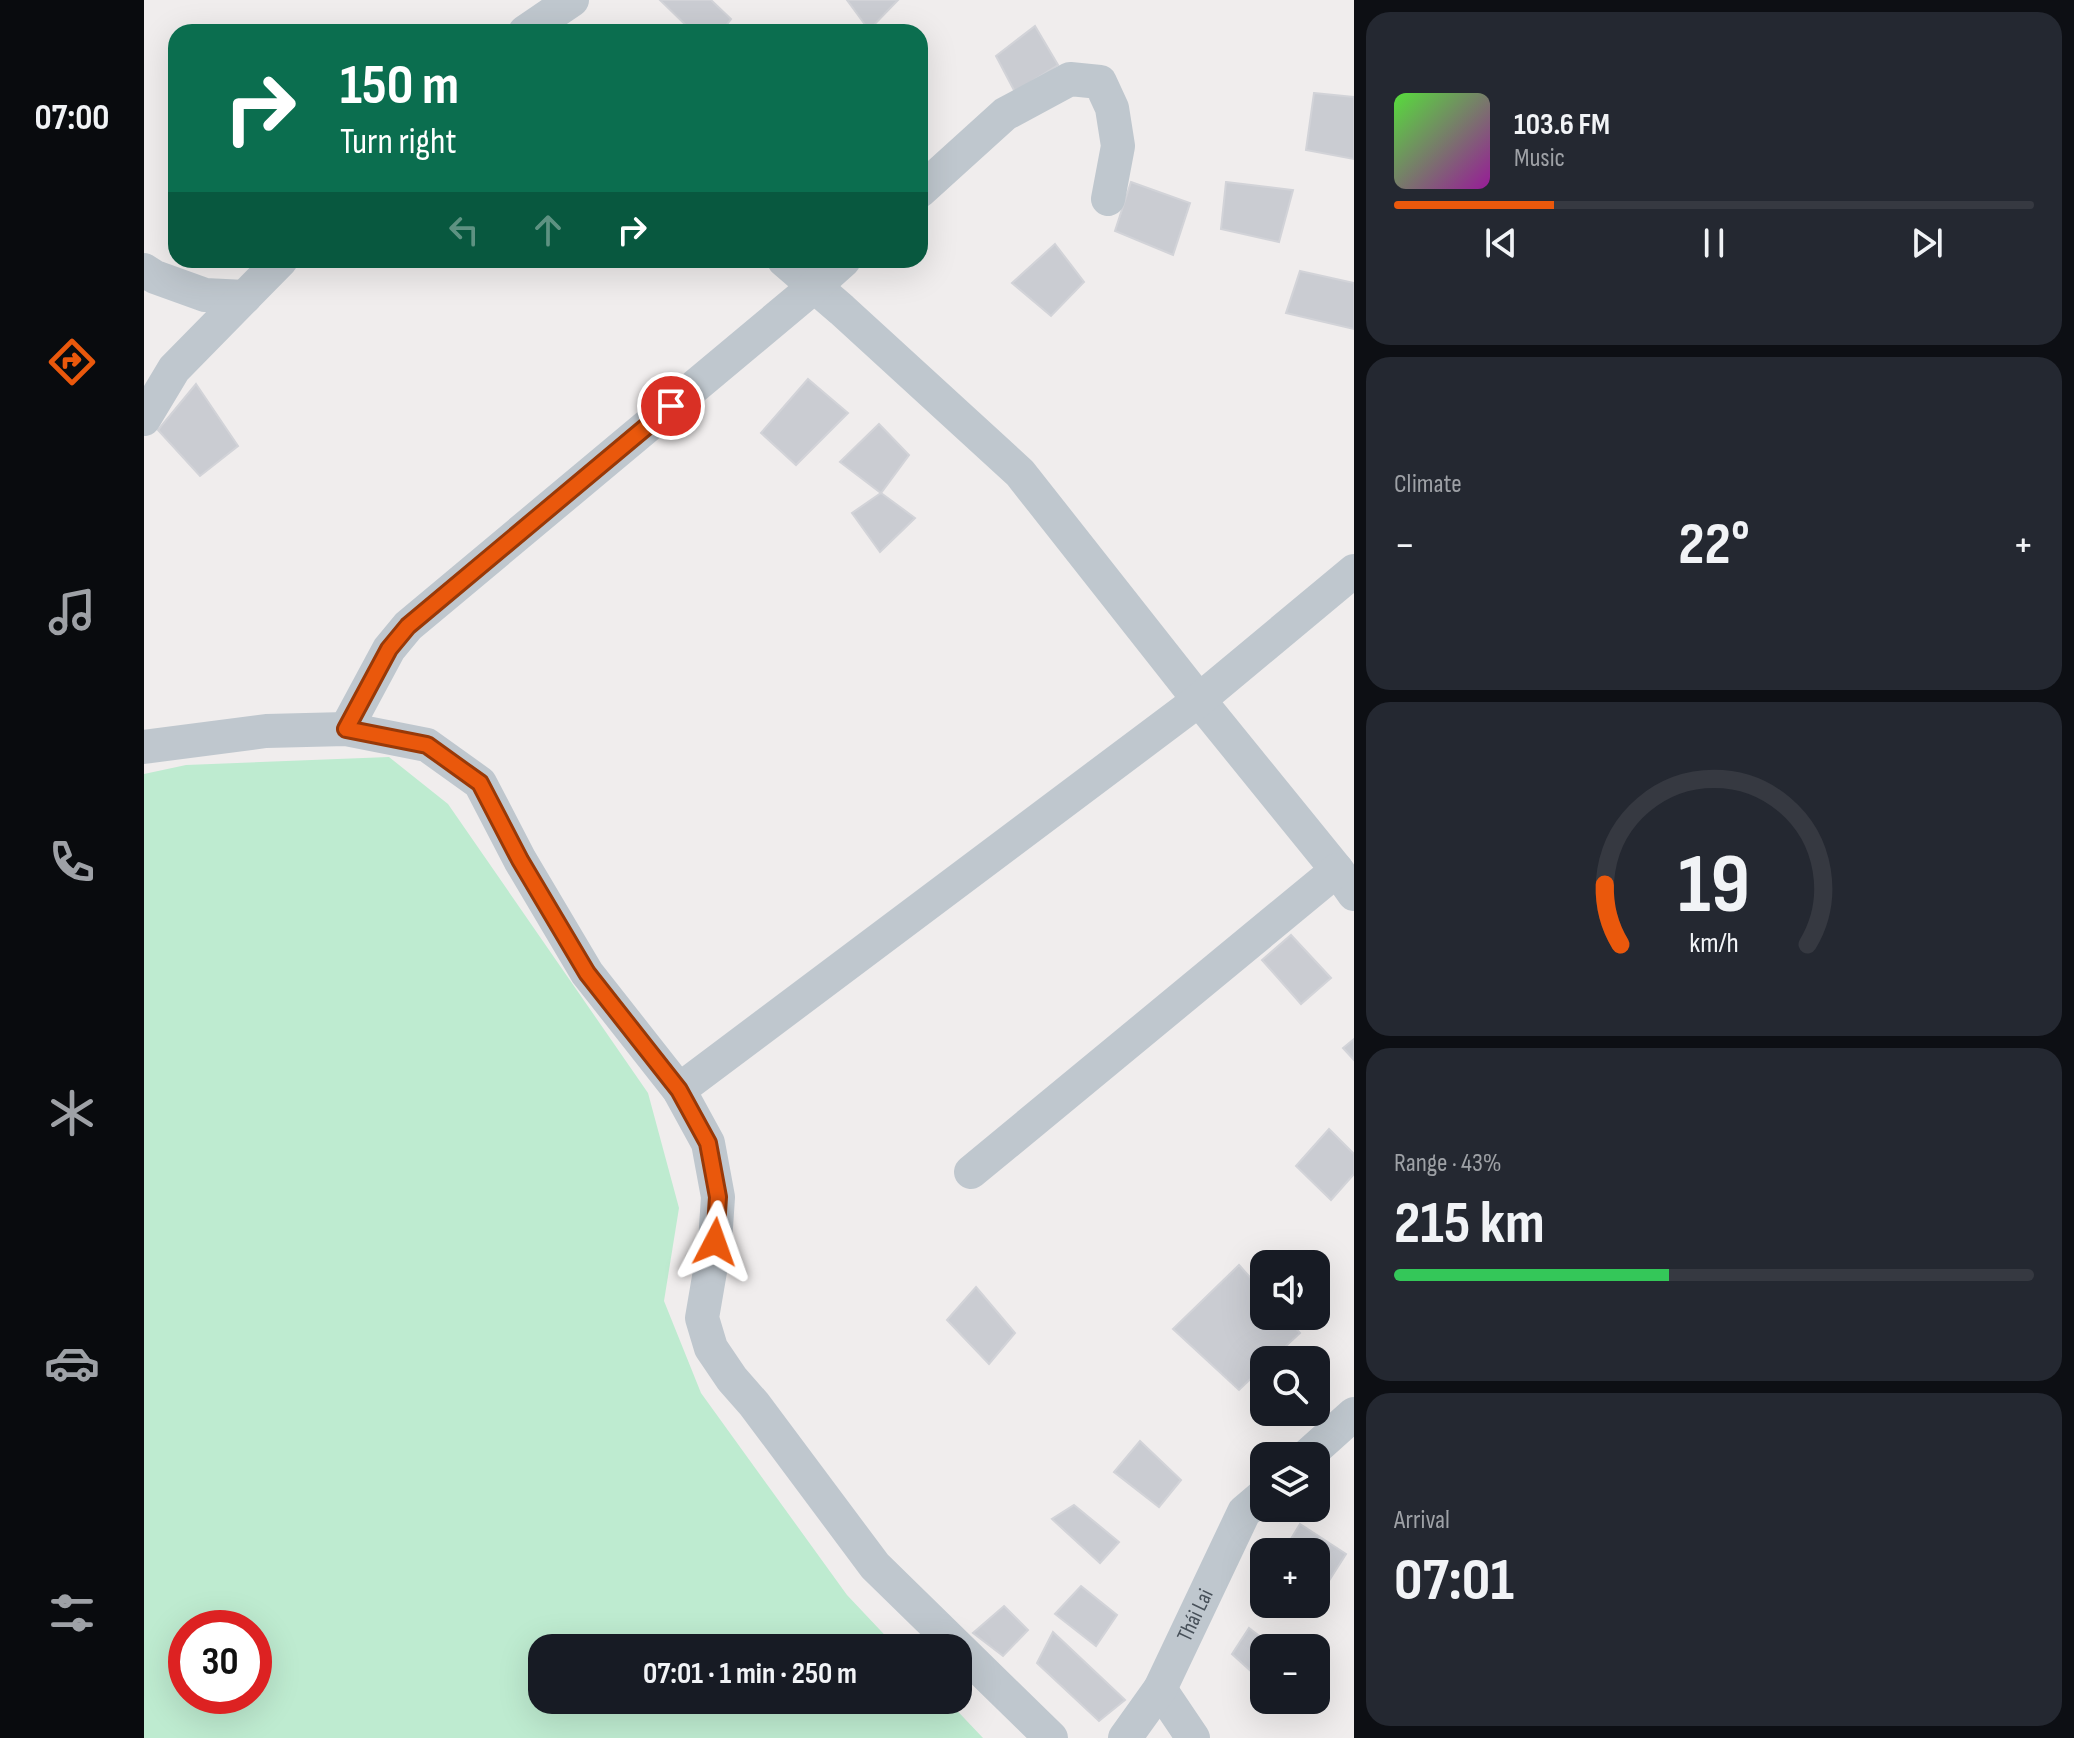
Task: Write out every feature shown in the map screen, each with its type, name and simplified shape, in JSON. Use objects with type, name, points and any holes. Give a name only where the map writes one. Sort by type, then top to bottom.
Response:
[{"type":"street","points":[[541,24],[572,0]]},
{"type":"street","points":[[928,184],[1005,114],[1070,79],[1100,82],[1112,108],[1118,146],[1108,199]]},
{"type":"street","points":[[144,419],[174,369],[273,268]]},
{"type":"street","points":[[794,268],[1020,473],[1345,882],[971,1172]]},
{"type":"street","points":[[346,729],[389,649],[408,626],[835,268]]},
{"type":"street","points":[[144,270],[205,295],[245,297]]},
{"type":"street","points":[[679,1090],[1199,700],[1354,571]]},
{"type":"street","points":[[144,747],[266,731],[346,729],[427,745],[480,783],[520,860],[587,973],[679,1090],[708,1143],[718,1197],[715,1242],[702,1318],[711,1348],[875,1566],[1051,1738]]},
{"type":"street","points":[[1323,1442],[1354,1414]]},
{"type":"street","name":"Thái Lai","points":[[1125,1738],[1160,1689],[1244,1512],[1250,1507]]},
{"type":"street","points":[[1160,1689],[1193,1738]]},
{"type":"green space","points":[[389,757],[448,804],[648,1093],[679,1208],[664,1301],[701,1393],[847,1595],[884,1634],[528,1634],[528,1714],[960,1714],[983,1738],[144,1738],[144,774],[186,765]]},
{"type":"building","points":[[660,0],[711,0],[731,19],[727,24],[685,24]]},
{"type":"building","points":[[847,0],[898,0],[875,24],[865,24]]},
{"type":"building","points":[[1035,26],[1058,65],[1015,92],[996,56]]},
{"type":"building","points":[[1314,93],[1354,97],[1354,159],[1306,150]]},
{"type":"building","points":[[1131,182],[1190,203],[1173,255],[1115,231]]},
{"type":"building","points":[[1226,182],[1293,190],[1279,242],[1221,229]]},
{"type":"building","points":[[1055,244],[1084,282],[1051,316],[1012,283]]},
{"type":"building","points":[[1300,271],[1354,283],[1354,329],[1286,313]]},
{"type":"building","points":[[808,379],[848,413],[796,465],[761,433]]},
{"type":"building","points":[[196,384],[238,446],[200,476],[158,430]]},
{"type":"building","points":[[879,424],[909,455],[881,493],[840,462]]},
{"type":"building","points":[[881,493],[915,518],[880,552],[852,513]]},
{"type":"building","points":[[1291,935],[1331,978],[1301,1004],[1262,960]]},
{"type":"building","points":[[1354,1039],[1354,1060],[1343,1048]]},
{"type":"building","points":[[1329,1129],[1354,1154],[1354,1174],[1331,1200],[1296,1166]]},
{"type":"building","points":[[1239,1265],[1250,1277],[1250,1330],[1297,1330],[1300,1333],[1286,1346],[1250,1346],[1250,1379],[1239,1390],[1173,1329]]},
{"type":"building","points":[[976,1287],[1015,1333],[989,1364],[947,1320]]},
{"type":"building","points":[[1140,1441],[1181,1480],[1159,1507],[1114,1472]]},
{"type":"building","points":[[1074,1505],[1119,1542],[1100,1563],[1052,1519]]},
{"type":"building","points":[[1300,1524],[1321,1538],[1292,1538]]},
{"type":"building","points":[[1330,1544],[1346,1554],[1330,1579]]},
{"type":"building","points":[[1081,1586],[1117,1615],[1096,1646],[1055,1614]]},
{"type":"building","points":[[1004,1606],[1028,1630],[1003,1656],[973,1633]]},
{"type":"building","points":[[1249,1628],[1257,1634],[1250,1634],[1250,1670],[1232,1654]]},
{"type":"building","points":[[1053,1632],[1125,1700],[1099,1721],[1037,1663]]},
{"type":"route","points":[[671,406],[408,626],[389,649],[346,729],[427,745],[480,783],[520,860],[587,973],[679,1090],[708,1143],[718,1197],[715,1242]]}]
